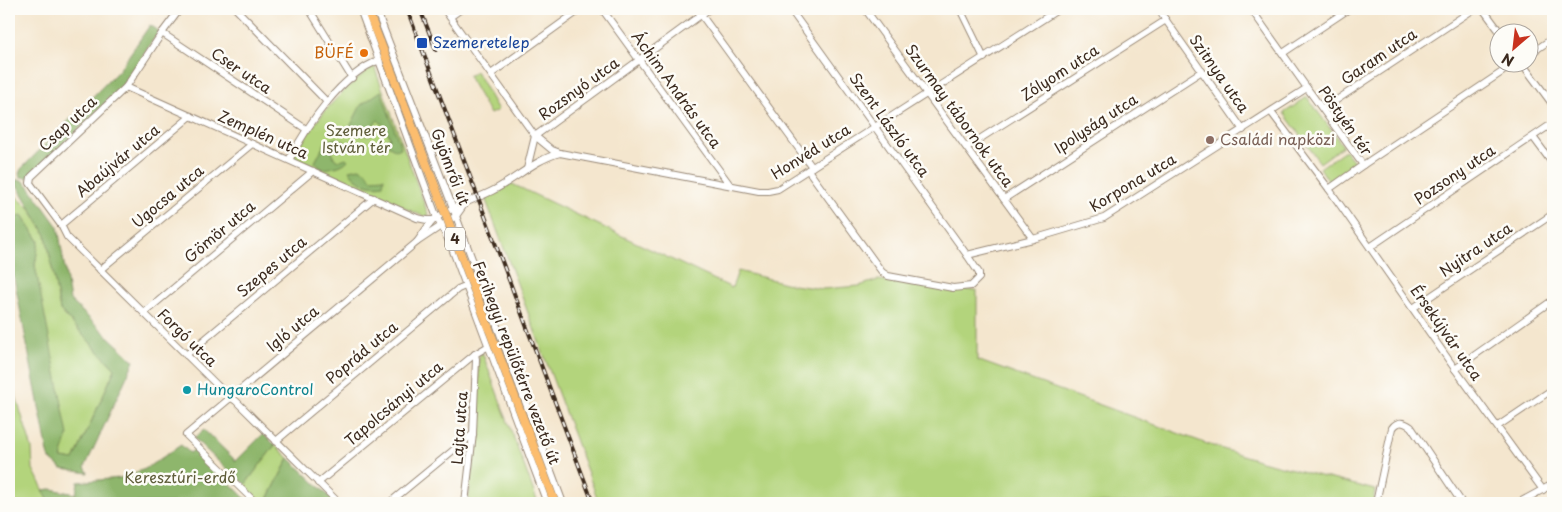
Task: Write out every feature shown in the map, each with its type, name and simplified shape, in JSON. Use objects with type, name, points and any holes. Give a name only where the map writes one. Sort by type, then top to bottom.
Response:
[{"type":"main road","name":"Ferihegyi repülőtérre vezető út","points":[[367,9],[383,59],[555,503]]},
{"type":"street","name":"Csap utca","points":[[30,180],[126,87],[180,9]]},
{"type":"street","points":[[236,9],[327,102]]},
{"type":"street","points":[[309,9],[352,78]]},
{"type":"street","name":"Gyömrői út","points":[[360,9],[383,59],[436,219],[442,226],[450,243],[487,347],[547,503]]},
{"type":"street","name":"Gyömrői út","points":[[376,9],[564,503]]},
{"type":"street","points":[[444,9],[535,136],[552,150],[560,153]]},
{"type":"street","points":[[450,17],[461,9]]},
{"type":"street","points":[[492,74],[581,9]]},
{"type":"street","name":"Áchim András utca","points":[[602,9],[730,185]]},
{"type":"street","name":"Rozsnyó utca","points":[[535,136],[639,61],[699,11],[709,9]]},
{"type":"street","name":"Szent László utca","points":[[790,9],[876,126],[979,273],[979,278],[970,286],[954,288],[888,276],[876,265],[810,169]]},
{"type":"street","name":"Szurmay tábornok utca","points":[[865,9],[1033,239]]},
{"type":"street","points":[[960,9],[984,58]]},
{"type":"street","name":"Honvéd utca","points":[[560,153],[730,185],[768,191],[778,189],[984,58],[1046,12],[1058,9]]},
{"type":"street","name":"Szitnya utca","points":[[1158,9],[1243,130]]},
{"type":"street","points":[[1251,9],[1307,88]]},
{"type":"street","points":[[1284,53],[1349,9]]},
{"type":"street","name":"Garam utca","points":[[1323,109],[1474,9]]},
{"type":"street","points":[[1483,9],[1493,22]]},
{"type":"street","points":[[699,11],[810,169]]},
{"type":"street","name":"Zólyom utca","points":[[967,147],[1166,20]]},
{"type":"street","name":"Cser utca","points":[[162,33],[306,130]]},
{"type":"street","points":[[1540,47],[1553,38]]},
{"type":"street","points":[[289,160],[306,130],[327,102],[362,70],[383,59]]},
{"type":"street","name":"Ipolyság utca","points":[[1004,199],[1202,71]]},
{"type":"street","points":[[1363,165],[1502,72]]},
{"type":"street","points":[[1529,72],[1553,105]]},
{"type":"street","name":"Zemplén utca","points":[[126,87],[417,218],[436,219]]},
{"type":"street","name":"Pöstyén tér","points":[[1271,112],[1307,88],[1323,109],[1363,165],[1329,189]]},
{"type":"street","points":[[1271,112],[1329,189]]},
{"type":"street","name":"Korpona utca","points":[[967,256],[1096,221],[1114,213],[1271,112]]},
{"type":"street","name":"Abaújvár utca","points":[[61,225],[191,116]]},
{"type":"street","name":"Pozsony utca","points":[[1370,247],[1553,123]]},
{"type":"street","points":[[527,168],[535,136]]},
{"type":"street","points":[[1533,137],[1553,164]]},
{"type":"street","name":"Ugocsa utca","points":[[100,270],[252,144]]},
{"type":"street","points":[[436,219],[453,208],[506,184],[527,168],[547,157],[560,153]]},
{"type":"street","name":"Gömör utca","points":[[144,313],[313,171]]},
{"type":"street","name":"Forgó utca","points":[[30,180],[61,225],[67,237],[339,503]]},
{"type":"street","name":"Érsekújvár utca","points":[[1329,189],[1455,369],[1543,490]]},
{"type":"street","name":"Szepes utca","points":[[186,355],[374,198]]},
{"type":"street","points":[[449,198],[466,202]]},
{"type":"street","points":[[442,226],[462,210],[466,202]]},
{"type":"street","points":[[462,210],[463,235]]},
{"type":"street","name":"Nyitra utca","points":[[1413,308],[1553,214]]},
{"type":"street","name":"Zemplén utca","points":[[417,218],[429,231]]},
{"type":"street","name":"Igló utca","points":[[256,503],[186,435],[417,242],[429,231],[436,219]]},
{"type":"street","name":"Igló utca","points":[[429,231],[442,226]]},
{"type":"street","name":"Poprád utca","points":[[276,441],[458,289],[465,286]]},
{"type":"street","points":[[1455,369],[1553,300]]},
{"type":"street","points":[[1543,307],[1553,310]]},
{"type":"street","name":"Tapolcsányi utca","points":[[318,483],[475,354],[487,347]]},
{"type":"street","name":"Lajta utca","points":[[465,503],[473,434],[475,354]]},
{"type":"street","points":[[1498,426],[1553,389]]},
{"type":"street","points":[[1376,503],[1392,428],[1400,422],[1411,428],[1462,503]]},
{"type":"street","points":[[389,503],[473,434]]},
{"type":"street","points":[[1518,503],[1553,484]]},
{"type":"green space","points":[[150,25],[159,31],[123,86],[28,178],[21,177],[19,174],[21,169],[119,70]]},
{"type":"green space","name":"Szemere István tér","points":[[374,66],[428,214],[427,218],[292,158],[309,131],[328,107],[349,86]]},
{"type":"green space","points":[[476,71],[498,110],[490,114],[468,76]]},
{"type":"green space","points":[[381,91],[401,148],[396,150],[388,145],[385,140],[390,138],[386,128],[378,120],[372,126],[370,135],[359,135],[348,131],[361,105]]},
{"type":"green space","points":[[1307,97],[1343,146],[1320,163],[1284,113]]},
{"type":"green space","points":[[337,138],[345,142],[342,147],[332,151],[334,158],[338,161],[346,158],[348,160],[339,166],[321,169],[315,162],[326,141]]},
{"type":"green space","points":[[1345,150],[1355,163],[1329,182],[1320,168]]},
{"type":"green space","points":[[359,168],[367,172],[371,179],[384,178],[383,185],[373,186],[359,181],[349,170]]},
{"type":"green space","points":[[14,180],[22,180],[28,185],[58,227],[70,300],[134,361],[85,467],[88,473],[62,469],[49,458],[9,252],[9,220],[22,215],[39,241],[35,265],[68,435],[61,458],[74,460],[115,369],[60,310],[46,235]]},
{"type":"green space","points":[[508,182],[732,288],[738,271],[793,285],[823,289],[859,286],[878,280],[957,290],[977,290],[977,360],[1213,446],[1261,461],[1375,490],[1373,503],[599,503],[484,195]]},
{"type":"green space","points":[[9,191],[30,208],[46,235],[60,310],[115,369],[74,460],[61,458],[35,265],[39,241],[22,215],[9,220]]},
{"type":"green space","points":[[482,352],[538,503],[468,503],[475,446],[479,356]]},
{"type":"green space","points":[[9,373],[32,449],[33,469],[50,503],[9,503]]},
{"type":"green space","points":[[204,430],[236,461],[263,434],[275,445],[244,486],[194,438]]},
{"type":"green space","name":"Keresztúri-erdő","points":[[181,445],[190,453],[195,449],[250,503],[50,503],[43,490],[51,489],[76,494],[78,482],[120,478],[145,469]]},
{"type":"green space","points":[[275,445],[289,458],[266,503],[261,503],[244,486]]},
{"type":"green space","points":[[289,458],[336,503],[266,503]]},
{"type":"railway","points":[[407,9],[593,503]]},
{"type":"railway","points":[[420,9],[436,50]]},
{"type":"place","name":"Szemeretelep","points":[[422,43]]},
{"type":"place","name":"BÜFÉ","points":[[364,53]]},
{"type":"place","name":"Családi napközi","points":[[1210,140]]},
{"type":"place","name":"HungaroControl","points":[[187,390]]}]
